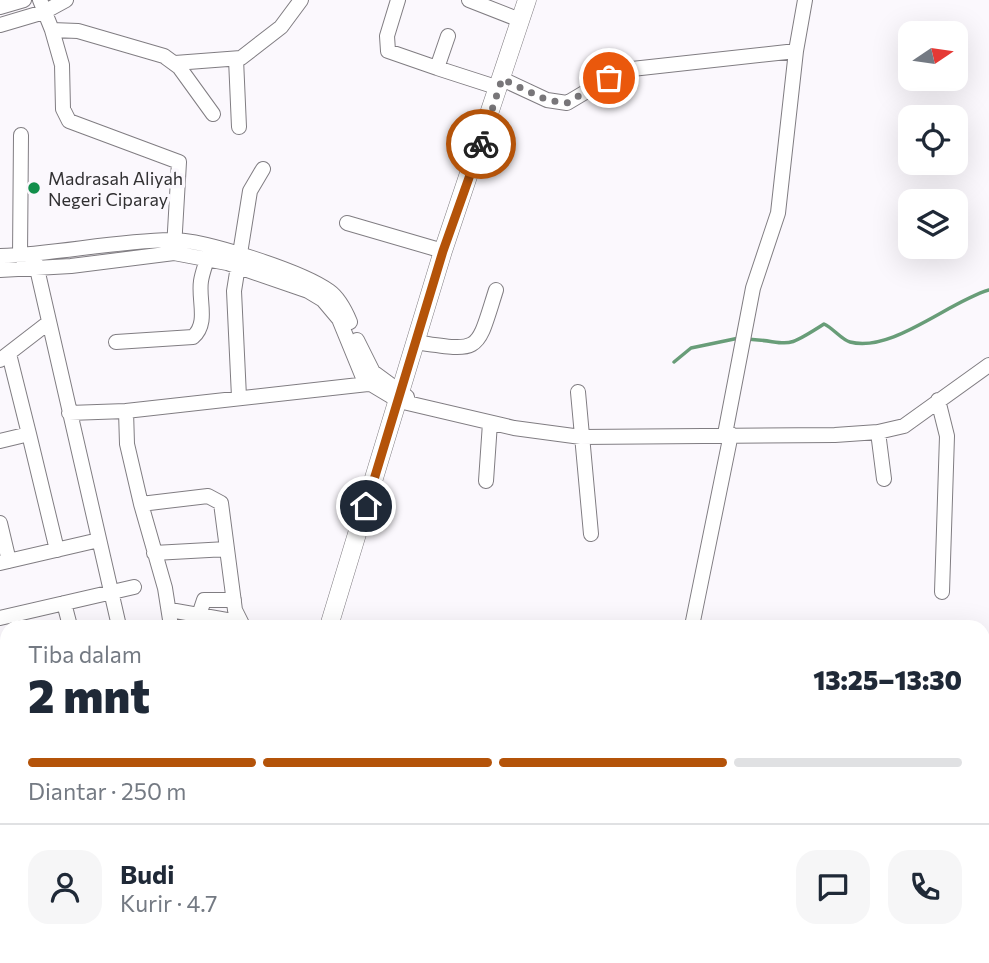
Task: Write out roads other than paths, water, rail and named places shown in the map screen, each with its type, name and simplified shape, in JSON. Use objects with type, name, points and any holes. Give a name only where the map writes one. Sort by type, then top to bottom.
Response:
[{"type":"main road","points":[[331,620],[405,398],[415,342],[443,251],[527,0]]},
{"type":"street","points":[[0,7],[24,0]]},
{"type":"street","points":[[0,25],[66,0]]},
{"type":"street","points":[[175,63],[236,59],[281,27],[301,0]]},
{"type":"street","points":[[398,0],[387,36],[388,51],[437,68],[500,83],[547,100],[567,103],[623,71],[796,51]]},
{"type":"street","points":[[468,0],[520,20]]},
{"type":"street","points":[[693,620],[753,288],[778,213],[796,51],[805,0]]},
{"type":"street","points":[[42,7],[62,65],[63,109],[69,121],[179,163],[174,246]]},
{"type":"street","points":[[51,30],[79,31],[159,54],[175,63],[213,114]]},
{"type":"street","points":[[437,68],[448,36]]},
{"type":"street","points":[[236,59],[239,127]]},
{"type":"street","points":[[21,135],[30,260],[48,323],[118,620]]},
{"type":"street","points":[[239,397],[234,310],[239,261],[250,191],[263,169]]},
{"type":"street","points":[[347,223],[443,251]]},
{"type":"street","points":[[174,246],[207,259],[239,261],[323,300],[339,319],[359,370],[368,384]]},
{"type":"street","points":[[0,270],[30,260],[174,246],[299,276],[332,294],[347,315],[373,372],[405,398]]},
{"type":"street","points":[[0,256],[30,260]]},
{"type":"street","points":[[116,342],[169,340],[192,337],[198,332],[201,325],[200,282],[207,259]]},
{"type":"street","points":[[415,342],[461,349],[472,346],[481,337],[496,290]]},
{"type":"street","points":[[48,323],[4,357],[29,435],[57,550]]},
{"type":"street","points":[[69,413],[125,411],[368,384],[490,423],[581,437],[878,432],[904,426],[989,365]]},
{"type":"street","points":[[578,392],[591,534]]},
{"type":"street","points":[[938,400],[947,436],[942,592]]},
{"type":"street","points":[[125,411],[127,444],[171,620]]},
{"type":"street","points":[[486,481],[490,423]]},
{"type":"street","points":[[878,432],[884,479]]},
{"type":"street","points":[[0,441],[29,435]]},
{"type":"street","points":[[141,504],[204,496],[216,498],[222,507],[234,600],[240,620]]},
{"type":"street","points":[[0,523],[4,562],[99,540]]},
{"type":"street","points":[[154,553],[227,550]]},
{"type":"street","points":[[0,618],[22,620],[64,603],[134,587]]},
{"type":"street","points":[[199,615],[204,600],[234,600]]},
{"type":"street","points":[[64,603],[68,620]]},
{"type":"street","points":[[170,610],[222,620]]},
{"type":"waterway","points":[[747,339],[787,343],[824,324],[850,342],[884,340],[902,334],[989,290]]},
{"type":"waterway","points":[[674,362],[691,348],[739,338]]},
{"type":"place","name":"Madrasah Aliyah Negeri Ciparay","points":[[34,188]]}]
